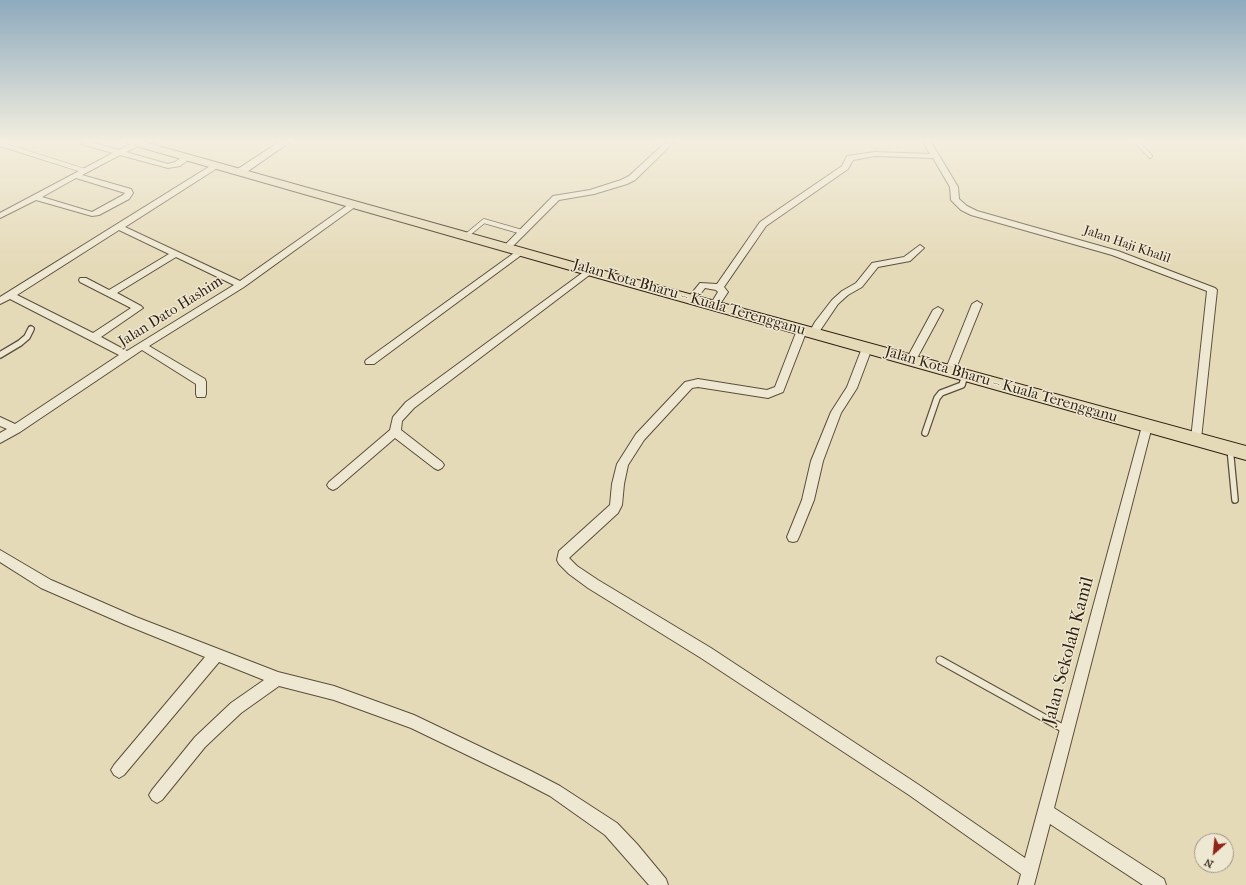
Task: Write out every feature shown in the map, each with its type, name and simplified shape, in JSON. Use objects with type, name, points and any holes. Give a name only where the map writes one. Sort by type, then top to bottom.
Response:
[{"type":"main road","name":"Jalan Kota Bharu – Kuala Terengganu","points":[[281,183],[589,271],[1147,426],[1246,452]]},
{"type":"street","points":[[0,216],[62,183]]},
{"type":"street","points":[[35,197],[92,214],[114,203],[129,193],[128,191],[101,183]]},
{"type":"street","points":[[0,301],[189,183]]},
{"type":"street","points":[[506,247],[556,198],[614,186],[620,183]]},
{"type":"street","points":[[719,287],[763,224],[822,183]]},
{"type":"street","name":"Jalan Haji Khalil","points":[[952,183],[954,187],[955,200],[964,208],[1116,253],[1212,290],[1196,439]]},
{"type":"street","name":"Jalan Dato Hashim","points":[[0,439],[127,355],[242,285],[355,204]]},
{"type":"street","points":[[119,227],[242,285]]},
{"type":"street","points":[[920,248],[906,259],[875,265],[859,285],[845,292],[835,302],[820,322],[808,331],[779,389],[768,394],[698,383],[689,385],[640,437],[623,464],[614,509],[563,555],[563,560],[573,570],[593,584],[706,653],[914,790],[1030,871]]},
{"type":"street","points":[[370,362],[521,251]]},
{"type":"street","points":[[109,294],[175,254]]},
{"type":"street","points":[[334,485],[396,432],[397,420],[410,405],[589,271]]},
{"type":"street","points":[[83,280],[138,308],[93,338]]},
{"type":"street","points":[[692,299],[703,285],[719,287],[723,292],[715,305]]},
{"type":"street","points":[[10,295],[127,355]]},
{"type":"street","points":[[950,371],[977,304]]},
{"type":"street","points":[[911,360],[938,310]]},
{"type":"street","points":[[142,346],[201,382],[201,394]]},
{"type":"street","points":[[793,537],[808,500],[817,461],[836,412],[852,388],[868,348]]},
{"type":"street","points":[[0,421],[16,429]]},
{"type":"street","name":"Jalan Sekolah Kamil","points":[[1026,885],[1147,426]]},
{"type":"street","points":[[396,432],[438,465]]},
{"type":"street","points":[[0,555],[46,584],[131,621],[278,679],[334,693],[414,722],[555,791],[611,829],[631,850],[660,885]]},
{"type":"street","points":[[119,770],[216,655]]},
{"type":"street","points":[[157,795],[200,742],[236,708],[278,679]]},
{"type":"street","points":[[1046,812],[1158,885]]},
{"type":"lane","points":[[466,236],[484,221],[522,232]]},
{"type":"lane","points":[[0,355],[20,343],[27,337],[31,329]]},
{"type":"lane","points":[[925,433],[937,398],[941,393],[962,385],[965,375]]},
{"type":"lane","points":[[1230,448],[1235,500]]},
{"type":"lane","points":[[940,660],[1068,730]]}]
